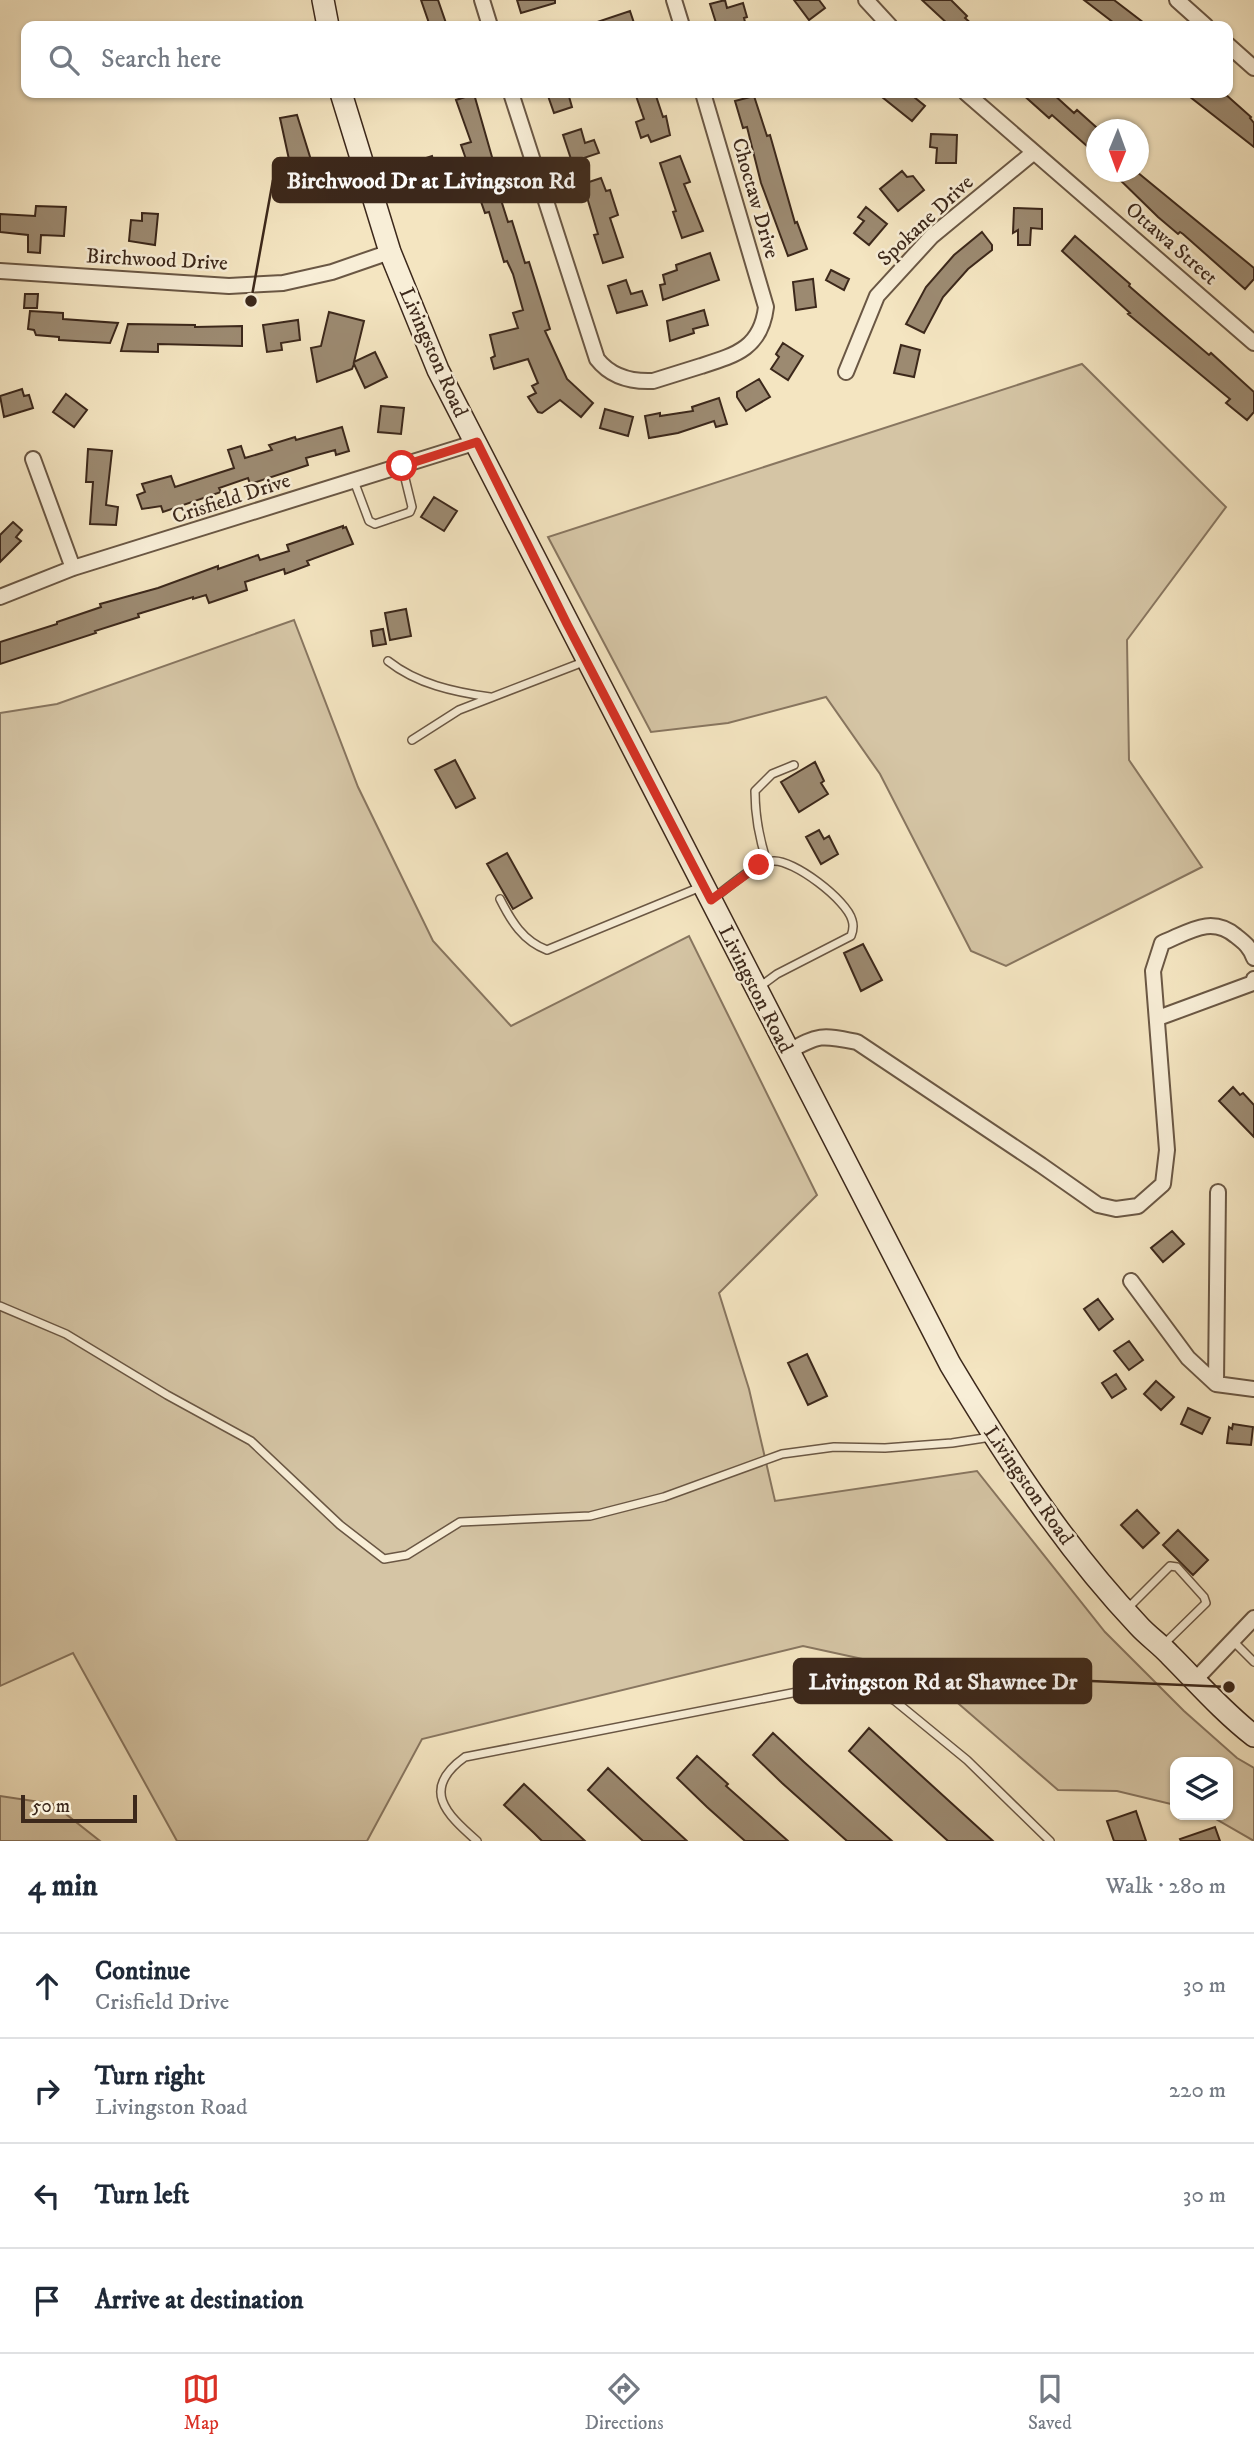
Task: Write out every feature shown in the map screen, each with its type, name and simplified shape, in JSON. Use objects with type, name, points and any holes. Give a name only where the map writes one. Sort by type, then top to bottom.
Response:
[{"type":"main road","points":[[323,0],[327,21]]},
{"type":"main road","name":"Livingston Road","points":[[343,98],[390,253],[438,370],[950,1364],[1046,1512],[1096,1577],[1139,1626],[1254,1736]]},
{"type":"street","points":[[482,0],[488,21]]},
{"type":"street","points":[[674,0],[680,21]]},
{"type":"street","points":[[866,0],[885,21]]},
{"type":"street","points":[[1177,0],[1200,21]]},
{"type":"street","points":[[1233,49],[1254,68]]},
{"type":"street","name":"Choctaw Drive","points":[[513,98],[597,359],[608,371],[636,381],[653,381],[736,355],[759,333],[765,321],[766,307],[704,98]]},
{"type":"street","name":"Ottawa Street","points":[[972,98],[1254,344]]},
{"type":"street","name":"Spokane Drive","points":[[846,372],[877,296],[932,236],[1034,152]]},
{"type":"street","name":"Birchwood Drive","points":[[0,271],[229,285],[283,283],[332,272],[390,253]]},
{"type":"street","name":"Crisfield Drive","points":[[0,597],[73,569],[477,442]]},
{"type":"street","points":[[33,459],[73,569]]},
{"type":"street","points":[[788,1052],[818,1037],[827,1036],[857,1042],[1098,1205],[1116,1209],[1138,1206],[1163,1184],[1167,1150],[1153,971],[1162,943],[1207,925],[1227,929],[1251,948],[1254,958]]},
{"type":"street","points":[[1158,1018],[1253,983],[1254,979]]},
{"type":"street","points":[[1216,1384],[1218,1192]]},
{"type":"street","points":[[1131,1281],[1188,1358],[1216,1384],[1254,1389]]},
{"type":"street","points":[[1195,1680],[1254,1618]]},
{"type":"lane","points":[[355,481],[369,521],[375,524],[410,512],[412,507],[402,466]]},
{"type":"lane","points":[[412,740],[459,710],[586,660]]},
{"type":"lane","points":[[388,661],[426,682],[458,693],[491,697]]},
{"type":"lane","points":[[767,862],[758,834],[755,791],[772,774],[794,765]]},
{"type":"lane","points":[[500,899],[518,929],[532,943],[547,950],[707,893],[767,862],[786,861],[832,894],[852,918],[853,930],[851,936],[777,974],[756,990]]},
{"type":"lane","points":[[0,1306],[66,1334],[167,1395],[251,1441],[341,1525],[384,1559],[407,1555],[460,1522],[590,1516],[664,1497],[782,1454],[834,1447],[885,1448],[952,1443],[995,1436]]},
{"type":"lane","points":[[1126,1610],[1170,1566],[1177,1567],[1206,1603],[1162,1646]]},
{"type":"lane","points":[[1232,1640],[1254,1662]]},
{"type":"lane","points":[[477,1841],[452,1819],[439,1796],[442,1783],[451,1767],[465,1757],[838,1684],[874,1689],[895,1701],[967,1760],[1050,1841]]},
{"type":"shaded area","points":[[1082,364],[1226,507],[1127,640],[1129,760],[1202,867],[1006,966],[971,951],[880,774],[826,697],[728,723],[651,732],[548,537]]},
{"type":"shaded area","points":[[294,620],[358,787],[433,941],[511,1026],[689,936],[817,1195],[719,1293],[749,1389],[775,1501],[977,1471],[1105,1632],[1184,1711],[1237,1758],[1254,1768],[1254,1841],[1218,1820],[1233,1820],[1233,1757],[1170,1757],[1170,1804],[1117,1791],[1058,1790],[922,1672],[803,1646],[422,1739],[367,1841],[177,1841],[73,1653],[0,1686],[0,713],[57,704]]},
{"type":"shaded area","points":[[0,1796],[53,1804],[100,1841],[0,1841]]},
{"type":"building","points":[[421,0],[438,0],[445,21],[428,21]]},
{"type":"building","points":[[517,0],[555,0],[555,3],[521,13]]},
{"type":"building","points":[[725,0],[727,8],[743,3],[747,17],[744,18],[745,21],[715,21],[710,4]]},
{"type":"building","points":[[794,0],[819,0],[825,8],[809,20]]},
{"type":"building","points":[[922,0],[951,0],[967,16],[965,18],[968,21],[945,21]]},
{"type":"building","points":[[1084,0],[1114,0],[1141,21],[1111,21]]},
{"type":"building","points":[[630,11],[633,21],[600,21]]},
{"type":"building","points":[[475,98],[494,164],[490,165],[508,222],[512,221],[525,263],[529,262],[550,329],[545,331],[567,379],[593,403],[581,417],[560,400],[542,413],[538,412],[528,397],[536,393],[532,386],[538,383],[528,359],[494,369],[491,358],[495,356],[490,335],[518,328],[513,313],[523,310],[513,274],[507,261],[504,262],[489,212],[485,213],[461,145],[471,142],[456,100]]},
{"type":"building","points":[[549,98],[569,98],[572,107],[554,113]]},
{"type":"building","points":[[637,98],[657,98],[663,117],[666,116],[670,135],[651,142],[648,135],[641,138],[636,122],[644,119]]},
{"type":"building","points":[[755,98],[767,136],[770,135],[795,223],[797,222],[807,249],[788,256],[761,183],[747,127],[743,128],[735,101]]},
{"type":"building","points":[[883,98],[915,98],[925,106],[912,121]]},
{"type":"building","points":[[1027,98],[1058,98],[1074,113],[1077,110],[1087,119],[1086,145],[1052,115],[1049,118]]},
{"type":"building","points":[[1191,98],[1230,98],[1254,123],[1254,147]]},
{"type":"building","points":[[297,115],[311,160],[290,164],[280,118]]},
{"type":"building","points":[[581,129],[585,143],[594,140],[599,153],[572,162],[563,135]]},
{"type":"building","points":[[931,134],[957,135],[956,163],[936,163],[937,148],[930,147]]},
{"type":"building","points":[[432,156],[435,168],[411,175],[408,164]]},
{"type":"building","points":[[680,156],[690,182],[684,184],[703,231],[682,238],[660,163]]},
{"type":"building","points":[[902,171],[907,177],[913,176],[924,190],[898,211],[880,189]]},
{"type":"building","points":[[601,178],[606,191],[610,190],[618,215],[610,218],[623,257],[603,263],[594,235],[598,234],[583,184]]},
{"type":"building","points":[[1122,182],[1149,182],[1254,268],[1254,279],[1245,289],[1183,234],[1178,234]]},
{"type":"building","points":[[36,206],[66,207],[64,236],[41,235],[40,253],[28,252],[28,235],[0,232],[0,214],[35,216]]},
{"type":"building","points":[[866,207],[887,224],[869,245],[854,233],[864,221],[858,217]]},
{"type":"building","points":[[1014,208],[1042,209],[1042,229],[1031,228],[1030,245],[1018,245],[1018,230],[1013,233]]},
{"type":"building","points":[[142,213],[158,214],[155,245],[129,241],[131,220],[142,221]]},
{"type":"building","points":[[982,232],[992,245],[992,250],[968,269],[943,297],[924,333],[906,324],[926,287],[954,255]]},
{"type":"building","points":[[1075,236],[1168,320],[1209,355],[1211,353],[1254,392],[1254,412],[1247,420],[1226,403],[1230,399],[1128,314],[1130,313],[1062,251]]},
{"type":"building","points":[[710,253],[719,280],[663,300],[660,285],[665,284],[663,275],[677,270],[676,265]]},
{"type":"building","points":[[831,270],[849,279],[844,290],[826,280]]},
{"type":"building","points":[[813,279],[816,307],[796,310],[793,282]]},
{"type":"building","points":[[626,280],[631,294],[642,291],[647,305],[617,313],[608,286]]},
{"type":"building","points":[[25,294],[38,294],[37,308],[24,308]]},
{"type":"building","points":[[704,310],[708,325],[693,329],[694,333],[670,341],[667,321]]},
{"type":"building","points":[[30,311],[63,313],[63,319],[118,323],[110,343],[59,340],[59,337],[36,335],[34,330],[28,329]]},
{"type":"building","points":[[329,312],[364,321],[354,362],[375,352],[387,377],[365,388],[354,364],[352,369],[317,382],[311,348],[321,346]]},
{"type":"building","points":[[298,320],[300,340],[281,343],[282,350],[267,352],[263,325]]},
{"type":"building","points":[[128,324],[242,326],[242,346],[158,344],[158,352],[121,351]]},
{"type":"building","points":[[783,343],[803,356],[788,380],[771,369],[779,357],[776,354]]},
{"type":"building","points":[[901,345],[920,350],[914,377],[894,373]]},
{"type":"building","points":[[759,379],[770,397],[746,411],[737,397],[737,392]]},
{"type":"building","points":[[22,389],[24,396],[29,395],[33,408],[4,417],[0,396]]},
{"type":"building","points":[[66,394],[87,410],[74,427],[53,412]]},
{"type":"building","points":[[719,398],[727,424],[716,427],[714,421],[678,433],[649,438],[645,416],[693,411],[692,407]]},
{"type":"building","points":[[381,406],[404,408],[401,434],[378,432]]},
{"type":"building","points":[[605,409],[633,417],[628,436],[600,428]]},
{"type":"building","points":[[342,427],[349,451],[336,455],[335,450],[306,458],[308,465],[250,484],[248,478],[219,488],[221,492],[163,512],[161,506],[142,509],[137,495],[145,492],[142,484],[171,476],[175,487],[234,468],[228,450],[241,446],[245,458],[272,450],[269,445]]},
{"type":"building","points":[[88,449],[112,451],[106,505],[118,507],[116,525],[90,524],[93,482],[86,482]]},
{"type":"building","points":[[434,497],[457,511],[444,531],[421,517]]},
{"type":"building","points":[[13,522],[22,530],[16,537],[21,541],[0,562],[0,535]]},
{"type":"building","points":[[346,527],[353,544],[307,561],[309,565],[285,574],[284,569],[245,582],[247,590],[209,603],[206,595],[193,597],[138,614],[139,617],[95,631],[96,633],[0,664],[0,642],[57,624],[101,607],[100,604],[158,588],[218,566],[218,569],[258,555],[260,560],[289,551],[287,545]]},
{"type":"building","points":[[406,609],[411,636],[390,640],[385,613]]},
{"type":"building","points":[[383,629],[386,644],[373,646],[371,631]]},
{"type":"building","points":[[455,760],[475,798],[456,808],[435,770]]},
{"type":"building","points":[[815,762],[824,781],[821,783],[828,794],[799,812],[781,782]]},
{"type":"building","points":[[819,830],[824,839],[829,836],[838,854],[821,864],[806,837]]},
{"type":"building","points":[[507,853],[532,898],[513,909],[487,864]]},
{"type":"building","points":[[863,944],[882,980],[861,991],[844,953]]},
{"type":"building","points":[[1233,1087],[1254,1105],[1254,1137],[1219,1101]]},
{"type":"building","points":[[1172,1231],[1184,1244],[1163,1262],[1151,1248]]},
{"type":"building","points":[[1098,1299],[1113,1319],[1099,1330],[1084,1309]]},
{"type":"building","points":[[1129,1341],[1143,1360],[1129,1370],[1114,1351]]},
{"type":"building","points":[[807,1354],[827,1396],[808,1405],[788,1363]]},
{"type":"building","points":[[1116,1374],[1126,1389],[1112,1398],[1102,1383]]},
{"type":"building","points":[[1156,1381],[1174,1397],[1161,1410],[1144,1394]]},
{"type":"building","points":[[1188,1408],[1210,1418],[1202,1434],[1181,1424]]},
{"type":"building","points":[[1233,1424],[1253,1427],[1251,1445],[1227,1443],[1229,1427],[1232,1429]]},
{"type":"building","points":[[1137,1510],[1159,1533],[1143,1548],[1121,1525]]},
{"type":"building","points":[[1178,1530],[1208,1560],[1193,1575],[1163,1545]]},
{"type":"building","points":[[869,1728],[993,1841],[948,1841],[849,1751]]},
{"type":"building","points":[[773,1733],[892,1841],[847,1841],[782,1783],[753,1755]]},
{"type":"building","points":[[697,1756],[728,1784],[726,1786],[788,1841],[745,1841],[707,1807],[677,1778]]},
{"type":"building","points":[[608,1768],[687,1841],[643,1841],[618,1818],[588,1790]]},
{"type":"building","points":[[524,1784],[585,1841],[542,1841],[504,1805]]},
{"type":"building","points":[[1136,1811],[1146,1841],[1114,1841],[1107,1821]]},
{"type":"building","points":[[1215,1827],[1220,1841],[1180,1839]]},
{"type":"place","name":"Birchwood Dr at Livingston Rd","points":[[251,301]]},
{"type":"place","name":"Livingston Rd at Shawnee Dr","points":[[1229,1687]]},
{"type":"route","points":[[402,466],[477,442],[567,624],[711,900],[759,865]]}]
